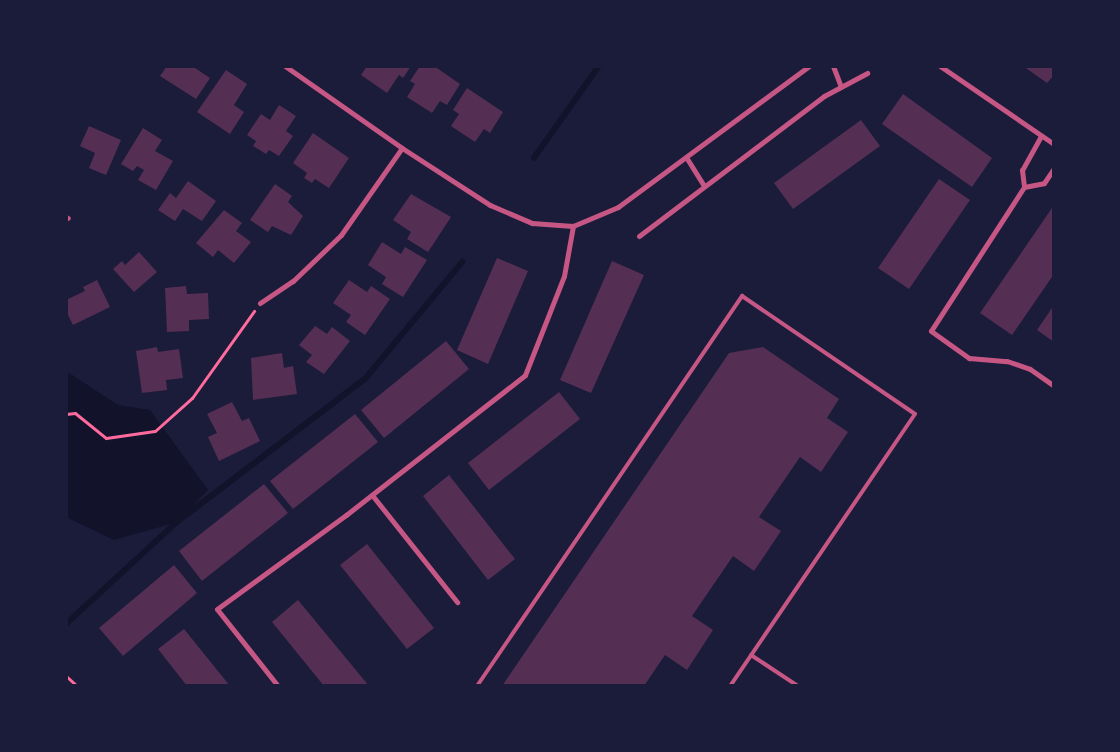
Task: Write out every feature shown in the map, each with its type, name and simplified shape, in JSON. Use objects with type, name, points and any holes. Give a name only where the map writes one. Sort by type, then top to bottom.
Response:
[{"type":"street","points":[[285,66],[402,148],[490,205],[532,223],[573,226],[618,207],[809,66]]},
{"type":"street","points":[[833,66],[841,87]]},
{"type":"street","points":[[940,66],[1054,144]]},
{"type":"street","points":[[638,236],[841,87],[866,72]]},
{"type":"street","points":[[1041,136],[1022,170],[1024,187],[931,331],[969,358],[1007,361],[1030,369],[1054,386]]},
{"type":"street","points":[[260,303],[293,281],[342,235],[402,148]]},
{"type":"street","points":[[686,157],[704,186]]},
{"type":"street","points":[[1024,187],[1044,183],[1054,168]]},
{"type":"street","points":[[278,686],[217,609],[372,495],[525,375],[564,276],[573,226]]},
{"type":"street","points":[[372,495],[457,602]]},
{"type":"lane","points":[[477,686],[742,296],[915,414],[730,686]]},
{"type":"lane","points":[[751,655],[798,686]]},
{"type":"path","points":[[66,414],[75,412],[106,438],[155,430],[192,398],[224,349],[260,303]]},
{"type":"path","points":[[66,676],[77,686]]},
{"type":"shaded area","points":[[66,371],[118,405],[150,410],[208,490],[177,522],[114,540],[66,517]]},
{"type":"building","points":[[167,66],[192,66],[210,78],[196,99],[160,76]]},
{"type":"building","points":[[367,66],[411,66],[403,78],[399,75],[387,93],[361,75]]},
{"type":"building","points":[[420,66],[434,66],[460,84],[447,105],[440,101],[432,113],[407,97],[415,84],[410,81]]},
{"type":"building","points":[[1023,66],[1054,66],[1054,75],[1047,83]]},
{"type":"building","points":[[226,70],[247,84],[234,105],[244,112],[230,134],[197,112]]},
{"type":"building","points":[[467,88],[503,112],[490,133],[484,129],[475,142],[451,126],[459,114],[453,110]]},
{"type":"building","points":[[903,94],[992,158],[972,187],[882,124]]},
{"type":"building","points":[[279,105],[296,116],[286,131],[293,136],[279,156],[269,150],[266,154],[253,146],[256,141],[247,135],[261,114],[270,120]]},
{"type":"building","points":[[861,120],[880,146],[793,209],[774,183]]},
{"type":"building","points":[[89,126],[121,140],[106,175],[89,168],[95,153],[80,146]]},
{"type":"building","points":[[143,128],[162,140],[155,151],[173,161],[156,190],[138,180],[144,170],[137,166],[133,171],[121,164]]},
{"type":"building","points":[[313,133],[349,158],[329,188],[315,179],[312,183],[304,178],[307,173],[293,163]]},
{"type":"building","points":[[939,179],[970,200],[909,289],[878,268]]},
{"type":"building","points":[[188,181],[216,201],[202,221],[183,209],[175,221],[158,210],[170,193],[176,198]]},
{"type":"building","points":[[275,184],[292,196],[288,202],[303,216],[291,235],[272,226],[268,232],[250,220]]},
{"type":"building","points":[[411,194],[451,217],[428,252],[407,239],[411,232],[393,220]]},
{"type":"building","points":[[1054,205],[1054,274],[1012,335],[980,313]]},
{"type":"building","points":[[224,210],[242,223],[236,231],[251,242],[234,263],[218,250],[213,257],[196,243]]},
{"type":"building","points":[[382,242],[401,254],[405,247],[427,260],[403,297],[382,284],[386,277],[368,265]]},
{"type":"building","points":[[139,252],[157,272],[134,292],[113,269],[122,261],[125,265]]},
{"type":"building","points":[[497,258],[528,271],[488,364],[457,350]]},
{"type":"building","points":[[612,261],[644,275],[591,393],[560,380]]},
{"type":"building","points":[[97,280],[110,307],[73,325],[66,311],[66,300],[85,291],[83,287]]},
{"type":"building","points":[[349,280],[367,292],[371,286],[390,299],[365,335],[346,322],[351,315],[333,303]]},
{"type":"building","points":[[186,286],[187,294],[208,293],[209,319],[189,320],[189,331],[167,332],[165,288]]},
{"type":"building","points":[[1054,305],[1054,342],[1037,330]]},
{"type":"building","points":[[315,326],[327,334],[332,327],[350,341],[324,374],[306,362],[312,355],[299,345]]},
{"type":"building","points":[[446,341],[469,369],[384,438],[361,410]]},
{"type":"building","points":[[157,347],[158,352],[179,349],[183,378],[166,380],[167,390],[142,393],[136,351]]},
{"type":"building","points":[[763,347],[839,399],[827,418],[848,432],[821,472],[800,457],[759,517],[781,531],[754,571],[733,556],[692,616],[713,630],[687,670],[665,655],[644,686],[502,686],[729,353]]},
{"type":"building","points":[[282,353],[284,368],[293,366],[297,394],[253,400],[251,358]]},
{"type":"building","points":[[559,392],[580,419],[489,490],[468,463]]},
{"type":"building","points":[[232,402],[242,421],[249,418],[260,441],[219,461],[208,437],[217,433],[207,414]]},
{"type":"building","points":[[355,414],[378,442],[293,509],[270,481]]},
{"type":"building","points":[[449,475],[515,559],[488,580],[423,496]]},
{"type":"building","points":[[264,484],[288,513],[202,581],[179,551]]},
{"type":"building","points":[[367,544],[434,628],[407,649],[340,565]]},
{"type":"building","points":[[174,565],[197,593],[123,656],[99,628]]},
{"type":"building","points":[[298,600],[369,686],[324,686],[272,622]]},
{"type":"building","points":[[184,629],[230,686],[187,686],[158,649]]},
{"type":"waterway","points":[[534,158],[599,66]]},
{"type":"waterway","points":[[66,624],[177,522],[365,379],[462,262]]}]
